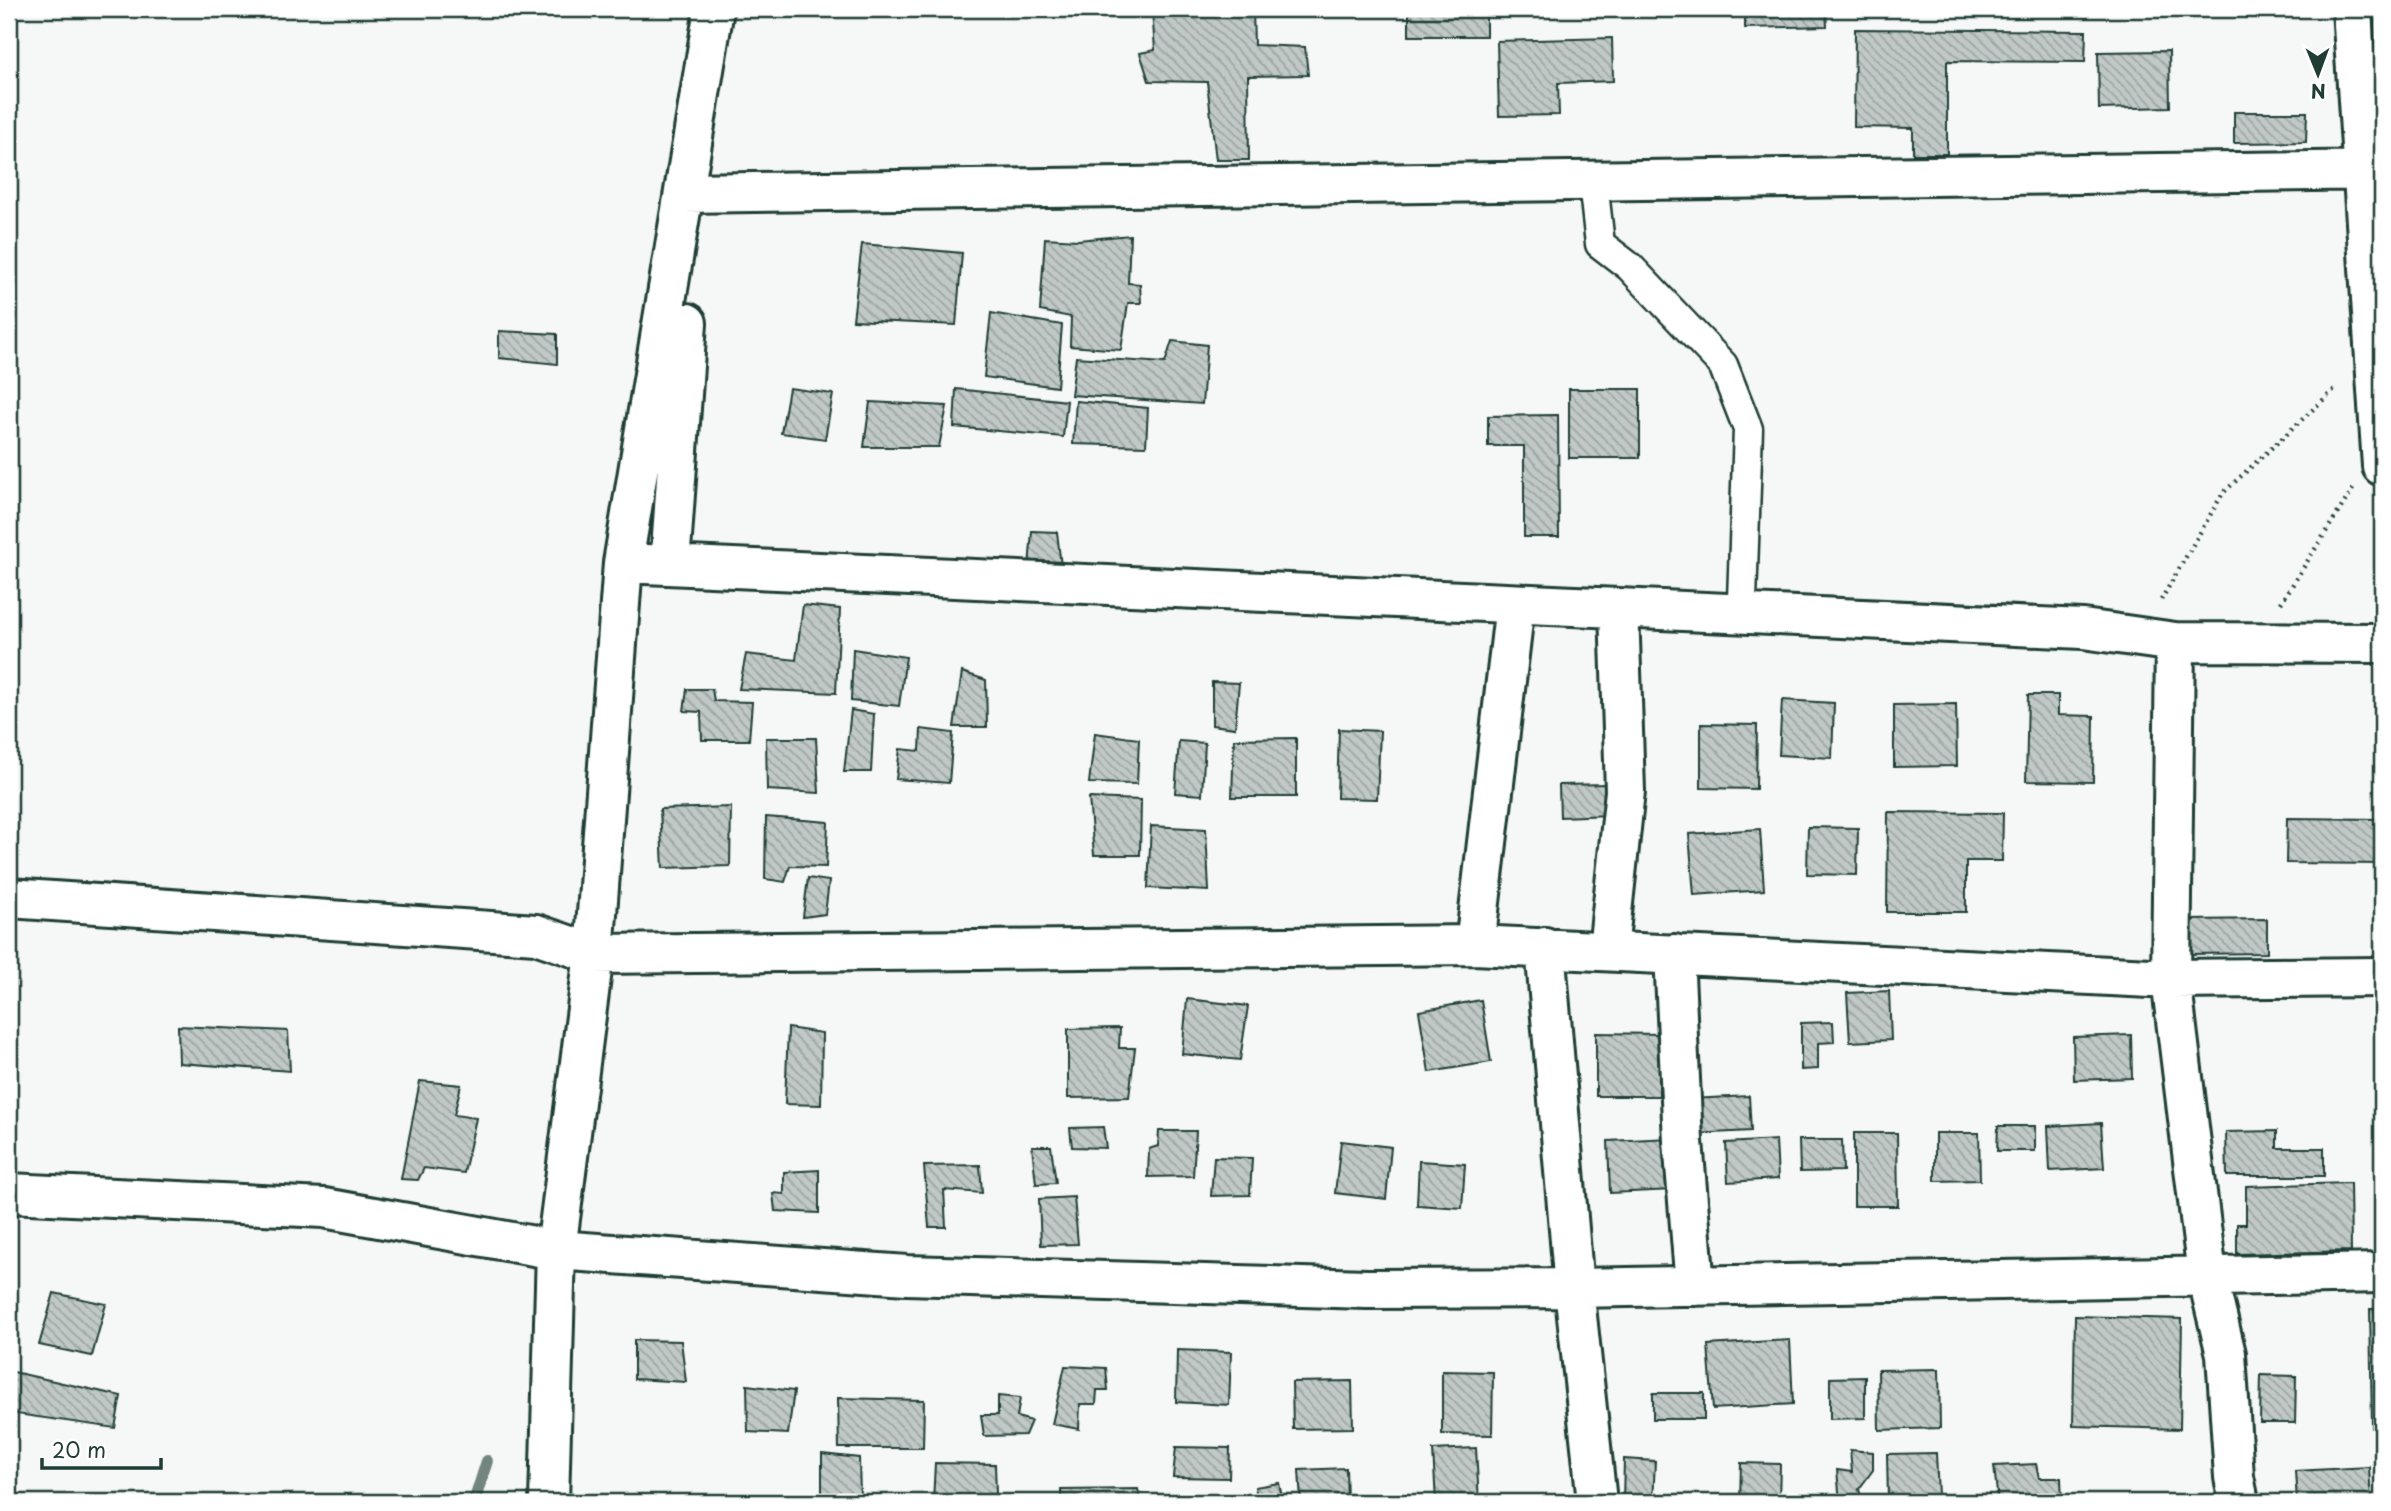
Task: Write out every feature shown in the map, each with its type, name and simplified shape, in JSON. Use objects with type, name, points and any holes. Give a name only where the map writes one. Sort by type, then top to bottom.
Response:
[{"type":"street","points":[[670,565],[695,193],[714,9]]},
{"type":"street","points":[[2353,9],[2372,171],[2374,353],[2382,453]]},
{"type":"street","points":[[695,193],[2372,171]]},
{"type":"street","points":[[1593,182],[1600,244],[1630,267],[1723,365],[1748,429],[1742,600]]},
{"type":"street","points":[[549,1502],[556,1250],[594,954],[623,563],[695,193]]},
{"type":"street","points":[[623,563],[2083,629],[2157,640],[2382,643]]},
{"type":"street","points":[[1475,945],[1515,604]]},
{"type":"street","points":[[1608,950],[1625,791],[1619,609]]},
{"type":"street","points":[[2157,640],[2171,979],[2207,1275],[2226,1354],[2234,1477],[2239,1502]]},
{"type":"street","points":[[9,898],[536,934],[594,954],[1475,945],[2171,979],[2382,977]]},
{"type":"street","points":[[1545,947],[1574,1288],[1597,1502]]},
{"type":"street","points":[[1674,954],[1683,1140],[1695,1286]]},
{"type":"street","points":[[9,1193],[324,1208],[556,1250],[921,1275],[1367,1289],[1574,1288],[2382,1273]]},
{"type":"path","points":[[2157,640],[2223,493],[2374,353]]},
{"type":"path","points":[[2256,642],[2382,453]]},
{"type":"building","points":[[1253,9],[1254,45],[1305,47],[1308,75],[1248,76],[1249,160],[1216,160],[1207,82],[1149,81],[1140,53],[1155,50],[1152,10]]},
{"type":"building","points":[[1409,9],[1486,9],[1486,36],[1409,36]]},
{"type":"building","points":[[1745,9],[1826,9],[1827,26],[1745,28]]},
{"type":"building","points":[[1855,29],[2086,31],[2085,62],[1947,61],[1947,154],[1913,154],[1913,128],[1854,127]]},
{"type":"building","points":[[1612,38],[1613,81],[1558,83],[1559,115],[1499,116],[1497,41]]},
{"type":"building","points":[[2169,51],[2170,107],[2099,109],[2098,52]]},
{"type":"building","points":[[2234,112],[2307,112],[2306,142],[2234,143]]},
{"type":"building","points":[[1130,235],[1128,283],[1140,284],[1141,303],[1128,303],[1121,350],[1070,346],[1071,317],[1040,311],[1045,238],[1078,240]]},
{"type":"building","points":[[862,244],[962,253],[956,325],[853,320]]},
{"type":"building","points":[[991,313],[1062,325],[1057,387],[984,377]]},
{"type":"building","points":[[499,331],[557,334],[557,364],[499,358]]},
{"type":"building","points":[[1172,341],[1207,345],[1202,404],[1071,395],[1076,357],[1165,363]]},
{"type":"building","points":[[789,388],[833,394],[825,439],[781,433]]},
{"type":"building","points":[[956,389],[1067,401],[1063,437],[954,427]]},
{"type":"building","points":[[1569,389],[1640,389],[1640,458],[1569,458]]},
{"type":"building","points":[[1076,401],[1148,408],[1146,446],[1073,444]]},
{"type":"building","points":[[870,402],[947,406],[939,447],[864,447]]},
{"type":"building","points":[[1558,415],[1559,537],[1524,537],[1524,446],[1488,446],[1488,416]]},
{"type":"building","points":[[1032,531],[1057,532],[1061,566],[1029,567]]},
{"type":"building","points":[[803,605],[840,609],[836,693],[739,689],[746,654],[796,660]]},
{"type":"building","points":[[853,649],[906,657],[899,706],[851,701]]},
{"type":"building","points":[[962,672],[986,680],[987,727],[954,727]]},
{"type":"building","points":[[1212,682],[1239,683],[1235,728],[1212,725]]},
{"type":"building","points":[[687,689],[712,689],[714,701],[752,702],[749,740],[702,740],[701,712],[684,711]]},
{"type":"building","points":[[2028,695],[2058,695],[2058,715],[2094,716],[2093,782],[2026,781]]},
{"type":"building","points":[[1782,700],[1834,703],[1832,758],[1779,755]]},
{"type":"building","points":[[1956,704],[1957,766],[1894,767],[1894,705]]},
{"type":"building","points":[[851,710],[874,714],[871,772],[844,772]]},
{"type":"building","points":[[1701,724],[1757,725],[1756,789],[1701,788]]},
{"type":"building","points":[[921,729],[953,733],[949,783],[896,779],[900,749],[920,751]]},
{"type":"building","points":[[1339,729],[1380,731],[1377,799],[1337,798]]},
{"type":"building","points":[[1095,733],[1139,739],[1137,784],[1089,783]]},
{"type":"building","points":[[766,738],[816,738],[819,793],[767,790]]},
{"type":"building","points":[[1296,738],[1296,797],[1232,797],[1234,739]]},
{"type":"building","points":[[1179,741],[1205,743],[1202,795],[1175,793]]},
{"type":"building","points":[[1609,784],[1610,815],[1560,817],[1559,785]]},
{"type":"building","points":[[1089,798],[1141,800],[1140,855],[1094,855]]},
{"type":"building","points":[[731,807],[730,866],[663,868],[660,809]]},
{"type":"building","points":[[1888,812],[2003,813],[2002,861],[1966,861],[1966,912],[1887,912]]},
{"type":"building","points":[[766,817],[828,822],[826,867],[790,866],[785,882],[765,879]]},
{"type":"building","points":[[2287,818],[2382,819],[2382,864],[2286,863]]},
{"type":"building","points":[[1151,826],[1206,829],[1209,891],[1148,888]]},
{"type":"building","points":[[1808,827],[1858,828],[1857,875],[1807,874]]},
{"type":"building","points":[[1760,829],[1764,890],[1694,895],[1689,834]]},
{"type":"building","points":[[808,878],[829,881],[825,914],[803,917]]},
{"type":"building","points":[[2267,919],[2267,953],[2188,954],[2188,920]]},
{"type":"building","points":[[1889,991],[1891,1040],[1850,1042],[1847,993]]},
{"type":"building","points":[[1187,999],[1248,1006],[1240,1060],[1182,1054]]},
{"type":"building","points":[[1481,1000],[1491,1062],[1429,1072],[1419,1011]]},
{"type":"building","points":[[1833,1022],[1834,1042],[1818,1043],[1818,1069],[1801,1070],[1801,1023]]},
{"type":"building","points":[[178,1026],[288,1031],[290,1071],[179,1063]]},
{"type":"building","points":[[788,1028],[822,1033],[821,1105],[785,1104]]},
{"type":"building","points":[[1120,1028],[1119,1048],[1135,1048],[1129,1097],[1068,1098],[1068,1029]]},
{"type":"building","points":[[1596,1033],[1659,1034],[1659,1096],[1596,1096]]},
{"type":"building","points":[[2131,1035],[2132,1078],[2074,1080],[2073,1037]]},
{"type":"building","points":[[420,1081],[461,1085],[454,1115],[476,1118],[464,1173],[424,1168],[418,1180],[401,1179]]},
{"type":"building","points":[[1749,1096],[1751,1131],[1693,1134],[1691,1099]]},
{"type":"building","points":[[2101,1123],[2104,1168],[2050,1171],[2048,1126]]},
{"type":"building","points":[[1998,1126],[2035,1126],[2035,1151],[1997,1151]]},
{"type":"building","points":[[1103,1127],[1106,1148],[1072,1147],[1070,1128]]},
{"type":"building","points":[[1159,1131],[1196,1131],[1193,1176],[1148,1177],[1149,1149],[1158,1146]]},
{"type":"building","points":[[2277,1131],[2277,1148],[2324,1148],[2324,1176],[2227,1176],[2226,1132]]},
{"type":"building","points":[[1854,1133],[1897,1133],[1898,1206],[1854,1206]]},
{"type":"building","points":[[1935,1133],[1979,1133],[1980,1180],[1935,1181]]},
{"type":"building","points":[[1671,1138],[1673,1190],[1610,1193],[1608,1141]]},
{"type":"building","points":[[1776,1140],[1778,1179],[1728,1182],[1726,1143]]},
{"type":"building","points":[[1799,1140],[1842,1140],[1843,1171],[1800,1172]]},
{"type":"building","points":[[1341,1141],[1391,1147],[1386,1199],[1335,1193]]},
{"type":"building","points":[[1032,1146],[1051,1146],[1056,1183],[1036,1184]]},
{"type":"building","points":[[1214,1157],[1252,1158],[1250,1195],[1211,1196]]},
{"type":"building","points":[[1419,1161],[1465,1164],[1462,1208],[1417,1205]]},
{"type":"building","points":[[980,1165],[982,1193],[944,1190],[946,1227],[929,1227],[924,1166]]},
{"type":"building","points":[[819,1170],[819,1213],[775,1211],[773,1193],[784,1194],[784,1172]]},
{"type":"building","points":[[2350,1183],[2351,1251],[2237,1254],[2237,1224],[2246,1224],[2246,1186]]},
{"type":"building","points":[[1074,1197],[1078,1244],[1041,1245],[1039,1199]]},
{"type":"building","points":[[54,1293],[106,1304],[92,1356],[39,1345]]},
{"type":"building","points":[[2370,1309],[2382,1309],[2382,1428],[2372,1428]]},
{"type":"building","points":[[2075,1316],[2182,1319],[2180,1429],[2073,1426]]},
{"type":"building","points":[[634,1340],[681,1341],[686,1382],[634,1379]]},
{"type":"building","points":[[1790,1340],[1793,1404],[1713,1409],[1708,1345]]},
{"type":"building","points":[[1177,1350],[1231,1352],[1229,1405],[1176,1402]]},
{"type":"building","points":[[1065,1366],[1106,1368],[1108,1390],[1097,1390],[1096,1404],[1080,1404],[1079,1429],[1052,1424]]},
{"type":"building","points":[[1939,1369],[1940,1428],[1879,1430],[1878,1370]]},
{"type":"building","points":[[9,1371],[121,1396],[115,1428],[9,1413]]},
{"type":"building","points":[[1442,1371],[1493,1372],[1492,1435],[1442,1434]]},
{"type":"building","points":[[2261,1375],[2296,1376],[2295,1423],[2260,1423]]},
{"type":"building","points":[[1865,1377],[1865,1418],[1830,1419],[1830,1378]]},
{"type":"building","points":[[1352,1381],[1353,1428],[1293,1429],[1292,1382]]},
{"type":"building","points":[[747,1385],[794,1391],[788,1434],[748,1432]]},
{"type":"building","points":[[1653,1393],[1704,1393],[1704,1419],[1653,1419]]},
{"type":"building","points":[[998,1396],[1020,1398],[1017,1417],[1031,1421],[1025,1435],[984,1436],[981,1415],[998,1415]]},
{"type":"building","points":[[838,1398],[924,1400],[923,1448],[839,1448]]},
{"type":"building","points":[[1176,1447],[1230,1448],[1229,1478],[1173,1477]]},
{"type":"building","points":[[1476,1448],[1479,1502],[1436,1502],[1433,1450]]},
{"type":"building","points":[[1850,1450],[1873,1452],[1873,1470],[1859,1489],[1862,1502],[1840,1502],[1837,1470],[1852,1472]]},
{"type":"building","points":[[1936,1453],[1938,1496],[1888,1499],[1887,1454]]},
{"type":"building","points":[[822,1454],[859,1458],[860,1497],[822,1495]]},
{"type":"building","points":[[1624,1459],[1655,1461],[1653,1502],[1623,1502]]},
{"type":"building","points":[[935,1463],[995,1464],[996,1494],[979,1496],[979,1502],[933,1502]]},
{"type":"building","points":[[1741,1463],[1780,1464],[1779,1502],[1740,1502]]},
{"type":"building","points":[[2036,1464],[2039,1478],[2061,1478],[2062,1502],[1998,1502],[1994,1466]]},
{"type":"building","points":[[2369,1467],[2371,1502],[2297,1502],[2295,1471]]},
{"type":"building","points":[[1346,1468],[1347,1502],[1301,1502],[1299,1470]]},
{"type":"building","points":[[1279,1483],[1283,1502],[1258,1502],[1255,1487]]},
{"type":"building","points":[[1138,1489],[1140,1502],[1061,1502],[1061,1490]]},
{"type":"building","points":[[1218,1498],[1218,1502],[1175,1502],[1175,1500]]},
{"type":"waterway","points":[[474,1502],[487,1461]]}]
